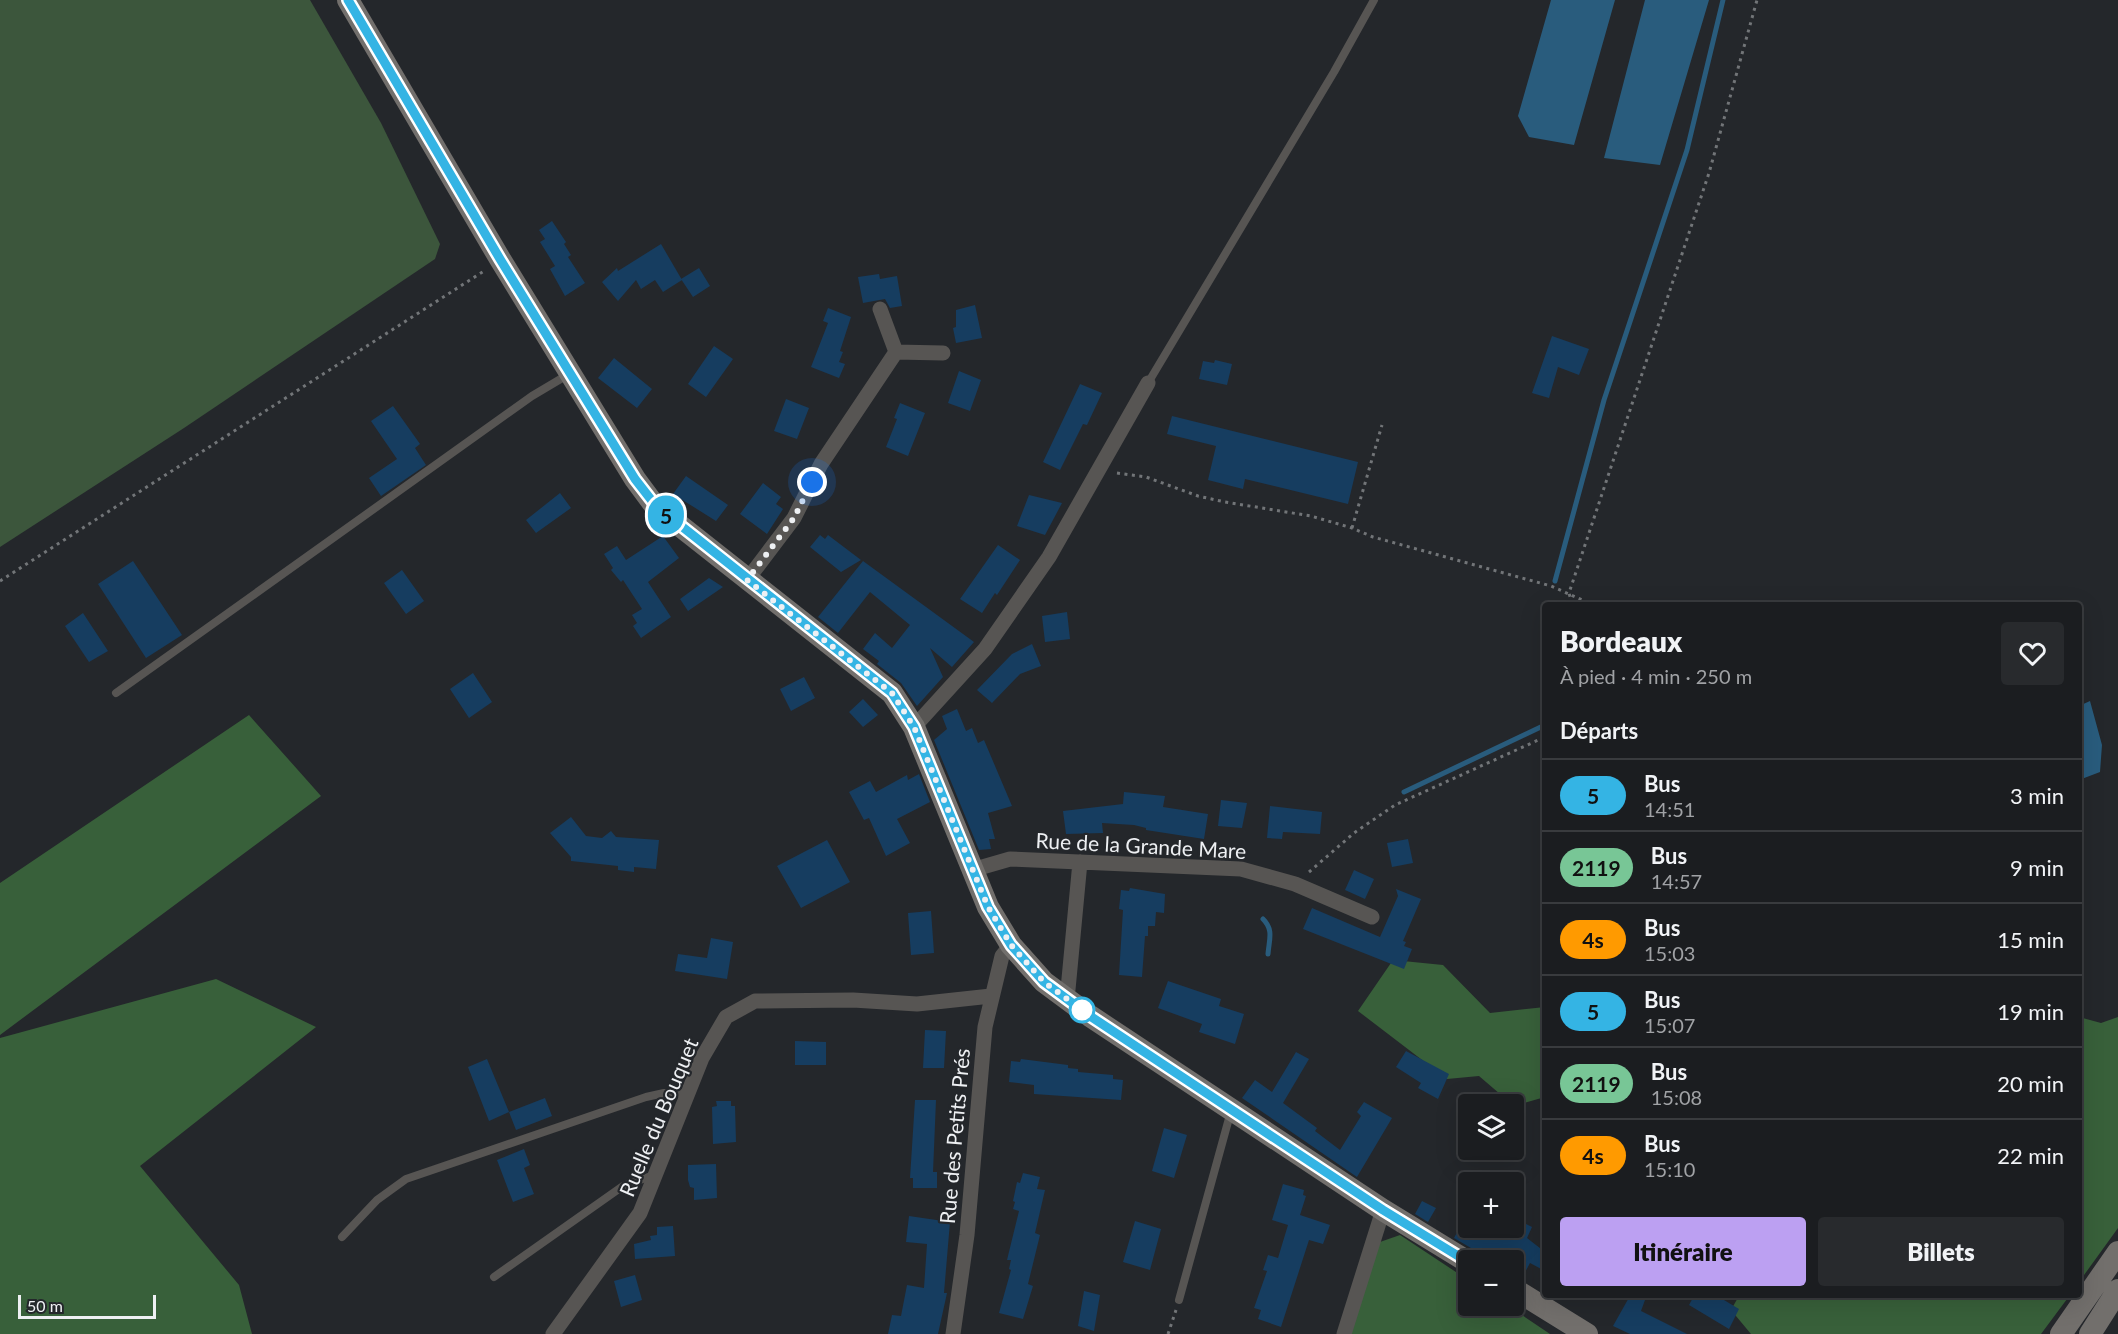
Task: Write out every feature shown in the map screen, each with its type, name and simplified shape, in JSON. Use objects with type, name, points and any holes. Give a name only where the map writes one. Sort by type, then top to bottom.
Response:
[{"type":"main road","points":[[348,0],[500,259],[635,479],[656,506],[892,693],[914,727],[988,907],[1011,945],[1044,982],[1067,1000],[1383,1210],[1458,1256]]},
{"type":"main road","points":[[2061,1334],[2118,1252]]},
{"type":"main road","points":[[2090,1334],[2118,1290]]},
{"type":"main road","points":[[1524,1295],[1587,1334]]},
{"type":"street","points":[[880,309],[896,352]]},
{"type":"street","points":[[896,352],[943,353]]},
{"type":"street","points":[[747,580],[794,518],[821,464],[896,352]]},
{"type":"street","points":[[914,727],[985,649],[1049,557],[1148,383]]},
{"type":"street","name":"Rue de la Grande Mare","points":[[972,870],[1010,859],[1241,869],[1295,884],[1372,917]]},
{"type":"street","points":[[1067,1000],[1080,862]]},
{"type":"street","name":"Rue des Petits Prés","points":[[953,1334],[967,1235],[985,1028],[1002,956],[1011,945]]},
{"type":"street","name":"Ruelle du Bouquet","points":[[553,1334],[640,1213],[702,1058],[726,1017],[755,1000],[854,1000],[917,1004],[991,996]]},
{"type":"street","points":[[1344,1334],[1383,1210]]},
{"type":"lane","points":[[1148,383],[1334,72],[1374,0]]},
{"type":"lane","points":[[116,693],[532,396],[570,374]]},
{"type":"lane","points":[[342,1237],[377,1200],[406,1179],[646,1097],[688,1093]]},
{"type":"lane","points":[[1179,1300],[1232,1108]]},
{"type":"lane","points":[[494,1277],[623,1186],[655,1175]]},
{"type":"path","points":[[1571,602],[1569,593],[1709,173],[1757,0]]},
{"type":"path","points":[[0,581],[500,259]]},
{"type":"path","points":[[1352,528],[1382,425]]},
{"type":"path","points":[[1100,469],[1146,477],[1216,500],[1311,516],[1373,537],[1569,593],[1587,602]]},
{"type":"path","points":[[1295,884],[1354,833],[1395,806],[1542,738]]},
{"type":"path","points":[[1168,1334],[1179,1300]]},
{"type":"green space","points":[[0,0],[310,0],[381,123],[440,244],[435,259],[184,428],[0,547]]},
{"type":"green space","points":[[249,715],[321,796],[0,1035],[0,883]]},
{"type":"green space","points":[[1393,960],[1443,965],[1490,1013],[1542,1007],[1542,1098],[1524,1103],[1524,1094],[1500,1094],[1479,1076],[1447,1079],[1358,1011]]},
{"type":"green space","points":[[216,979],[316,1027],[140,1166],[239,1285],[252,1334],[0,1334],[0,1038]]},
{"type":"green space","points":[[2118,1017],[2118,1228],[2082,1278],[2082,1018],[2101,1023]]},
{"type":"green space","points":[[1400,1235],[1458,1273],[1458,1316],[1523,1316],[1550,1334],[1350,1334],[1380,1242]]},
{"type":"green space","points":[[1738,1298],[2068,1298],[2041,1334],[1751,1334],[1731,1310]]},
{"type":"water","points":[[1551,0],[1615,0],[1574,145],[1529,137],[1518,116]]},
{"type":"water","points":[[1645,0],[1709,0],[1660,165],[1604,158]]},
{"type":"water","points":[[2090,701],[2102,745],[2100,772],[2082,779],[2082,705]]},
{"type":"building","points":[[552,221],[566,242],[564,244],[571,255],[568,257],[585,283],[565,296],[550,269],[555,266],[540,242],[545,239],[539,230]]},
{"type":"building","points":[[661,244],[682,280],[663,292],[655,280],[641,289],[636,280],[618,301],[602,282],[617,268],[618,271]]},
{"type":"building","points":[[699,268],[710,286],[693,297],[681,279]]},
{"type":"building","points":[[879,274],[880,279],[897,276],[902,306],[890,308],[885,299],[863,303],[858,277]]},
{"type":"building","points":[[975,305],[982,338],[956,343],[953,328],[956,327],[956,310]]},
{"type":"building","points":[[828,308],[851,317],[840,351],[843,352],[839,362],[845,364],[839,378],[811,367],[828,323],[823,321]]},
{"type":"building","points":[[1552,336],[1589,349],[1579,375],[1558,367],[1549,398],[1532,393]]},
{"type":"building","points":[[714,346],[733,359],[706,397],[688,384]]},
{"type":"building","points":[[614,358],[652,389],[637,408],[598,378]]},
{"type":"building","points":[[1215,360],[1232,364],[1227,385],[1199,379],[1203,361],[1214,363]]},
{"type":"building","points":[[959,371],[981,380],[970,411],[948,403]]},
{"type":"building","points":[[1080,384],[1102,393],[1087,425],[1083,424],[1060,470],[1043,462]]},
{"type":"building","points":[[786,399],[809,408],[797,439],[774,431]]},
{"type":"building","points":[[900,403],[925,413],[908,456],[886,447],[897,419],[894,418]]},
{"type":"building","points":[[393,406],[420,444],[415,448],[426,465],[381,496],[369,478],[397,459],[371,421]]},
{"type":"building","points":[[1172,416],[1358,462],[1348,504],[1245,479],[1243,489],[1208,480],[1216,446],[1167,434]]},
{"type":"building","points":[[686,476],[728,505],[716,521],[673,494]]},
{"type":"building","points":[[763,483],[781,497],[776,504],[783,509],[767,534],[740,514]]},
{"type":"building","points":[[560,493],[571,508],[536,533],[526,520]]},
{"type":"building","points":[[1029,495],[1062,503],[1045,535],[1017,526]]},
{"type":"building","points":[[820,535],[825,539],[828,535],[861,560],[841,572],[810,547]]},
{"type":"building","points":[[663,536],[679,558],[648,582],[671,617],[641,638],[633,626],[637,623],[632,615],[642,609],[623,580],[621,582],[611,570],[613,568],[604,554],[617,546],[626,560]]},
{"type":"building","points":[[998,545],[1020,560],[982,613],[960,599]]},
{"type":"building","points":[[133,561],[182,635],[146,658],[98,584]]},
{"type":"building","points":[[863,561],[974,642],[952,667],[930,648],[943,677],[917,706],[901,683],[877,664],[879,661],[863,649],[875,633],[892,648],[910,625],[870,592],[838,633],[818,617]]},
{"type":"building","points":[[402,570],[424,601],[406,614],[384,583]]},
{"type":"building","points":[[709,578],[723,587],[688,611],[680,599]]},
{"type":"building","points":[[1067,612],[1070,639],[1045,642],[1042,616]]},
{"type":"building","points":[[83,613],[108,651],[89,662],[65,626]]},
{"type":"building","points":[[1032,644],[1041,666],[1020,674],[992,703],[977,690],[1012,654]]},
{"type":"building","points":[[473,673],[492,702],[469,718],[450,689]]},
{"type":"building","points":[[804,677],[815,698],[791,711],[780,689]]},
{"type":"building","points":[[863,699],[878,715],[863,727],[849,712]]},
{"type":"building","points":[[957,709],[966,731],[972,728],[978,743],[984,740],[1012,806],[988,813],[995,839],[989,839],[991,849],[979,850],[934,740],[947,729],[942,716]]},
{"type":"building","points":[[919,774],[930,802],[897,819],[910,843],[886,856],[869,818],[864,820],[849,792],[870,781],[876,792],[907,775],[908,780]]},
{"type":"building","points":[[1124,792],[1165,796],[1163,807],[1208,814],[1204,839],[1146,830],[1146,828],[1134,825],[1102,823],[1103,833],[1066,834],[1063,811],[1123,804]]},
{"type":"building","points":[[1221,800],[1247,803],[1242,828],[1218,826]]},
{"type":"building","points":[[1270,806],[1322,812],[1320,834],[1283,832],[1282,839],[1267,838]]},
{"type":"building","points":[[571,817],[586,836],[602,838],[611,831],[616,837],[659,840],[656,869],[634,867],[634,872],[618,870],[618,866],[571,861],[571,857],[550,833]]},
{"type":"building","points":[[1408,839],[1413,863],[1392,867],[1387,843]]},
{"type":"building","points":[[827,840],[850,882],[801,908],[777,866]]},
{"type":"building","points":[[1354,870],[1374,879],[1365,899],[1345,890]]},
{"type":"building","points":[[1130,888],[1165,894],[1164,913],[1156,912],[1155,926],[1148,926],[1148,936],[1145,936],[1142,977],[1119,975],[1123,910],[1119,909],[1121,890],[1129,891]]},
{"type":"building","points":[[1396,889],[1421,899],[1403,941],[1406,942],[1404,946],[1412,949],[1404,969],[1303,929],[1312,908],[1380,937],[1398,896]]},
{"type":"building","points":[[931,911],[934,953],[911,955],[908,913]]},
{"type":"building","points":[[711,938],[733,942],[727,979],[675,971],[678,954],[707,958]]},
{"type":"building","points":[[1168,981],[1221,999],[1219,1006],[1244,1014],[1235,1044],[1199,1032],[1202,1024],[1158,1008]]},
{"type":"building","points":[[925,1030],[946,1031],[944,1068],[923,1068]]},
{"type":"building","points":[[795,1041],[826,1042],[826,1065],[795,1065]]},
{"type":"building","points":[[1406,1051],[1449,1074],[1438,1099],[1418,1088],[1421,1083],[1396,1067]]},
{"type":"building","points":[[1296,1052],[1309,1059],[1283,1103],[1317,1128],[1315,1131],[1340,1150],[1361,1116],[1357,1112],[1364,1102],[1392,1118],[1357,1177],[1242,1098],[1255,1080],[1272,1092]]},
{"type":"building","points":[[487,1059],[509,1112],[489,1121],[468,1067]]},
{"type":"building","points":[[1021,1059],[1068,1065],[1068,1068],[1078,1069],[1078,1072],[1113,1075],[1113,1079],[1123,1080],[1121,1100],[1034,1094],[1034,1085],[1009,1082],[1011,1061],[1020,1062]]},
{"type":"building","points":[[545,1098],[552,1116],[516,1130],[509,1112]]},
{"type":"building","points":[[915,1100],[936,1100],[933,1172],[937,1172],[937,1188],[913,1188],[913,1178],[910,1178]]},
{"type":"building","points":[[716,1101],[731,1101],[731,1106],[735,1106],[736,1142],[713,1144],[712,1107],[717,1106]]},
{"type":"building","points":[[1164,1128],[1187,1135],[1174,1178],[1152,1171]]},
{"type":"building","points":[[524,1149],[530,1165],[524,1168],[534,1194],[513,1202],[497,1160]]},
{"type":"building","points":[[716,1164],[717,1198],[694,1200],[694,1188],[690,1187],[688,1180],[688,1165]]},
{"type":"building","points":[[1023,1173],[1040,1177],[1037,1189],[1045,1190],[1035,1233],[1040,1235],[1028,1284],[1033,1286],[1023,1319],[999,1313],[1011,1270],[1009,1269],[1011,1260],[1007,1260],[1019,1211],[1013,1209],[1015,1202],[1013,1201],[1017,1182],[1020,1183]]},
{"type":"building","points":[[1283,1184],[1304,1190],[1303,1195],[1306,1196],[1300,1215],[1330,1225],[1323,1244],[1309,1240],[1281,1327],[1258,1319],[1261,1310],[1254,1308],[1267,1271],[1263,1270],[1268,1255],[1278,1258],[1288,1225],[1272,1220]]},
{"type":"building","points":[[1422,1201],[1436,1208],[1428,1222],[1415,1214]]},
{"type":"building","points":[[909,1216],[950,1222],[944,1293],[947,1293],[938,1334],[888,1334],[892,1315],[901,1316],[907,1285],[924,1288],[927,1244],[906,1242]]},
{"type":"building","points":[[1135,1221],[1161,1229],[1150,1270],[1123,1262]]},
{"type":"building","points":[[1524,1223],[1532,1227],[1527,1238],[1542,1250],[1542,1269],[1530,1263],[1524,1274],[1524,1250],[1474,1250],[1454,1238],[1458,1231],[1458,1238],[1524,1238]]},
{"type":"building","points":[[673,1226],[675,1256],[635,1259],[634,1244],[651,1240],[650,1236],[657,1235],[657,1227]]},
{"type":"building","points":[[635,1275],[642,1300],[621,1307],[614,1281]]},
{"type":"building","points":[[1084,1291],[1100,1295],[1094,1331],[1078,1326]]},
{"type":"building","points":[[1629,1298],[1640,1298],[1645,1300],[1641,1311],[1687,1334],[1630,1334],[1613,1326]]},
{"type":"building","points":[[1693,1298],[1721,1298],[1739,1309],[1729,1329],[1689,1305]]},
{"type":"waterway","points":[[1555,581],[1604,400],[1687,150],[1723,0]]},
{"type":"waterway","points":[[1404,792],[1542,726]]},
{"type":"waterway","points":[[1263,919],[1270,931],[1268,954]]},
{"type":"bus line","name":"5","points":[[348,0],[500,259],[635,479],[656,506],[759,590],[892,693],[914,727],[988,907],[1011,945],[1044,982],[1090,1016],[1383,1210],[1458,1256]]},
{"type":"route","points":[[812,482],[794,518],[747,580],[892,693],[914,727],[988,907],[1011,945],[1044,982],[1082,1010]]}]
